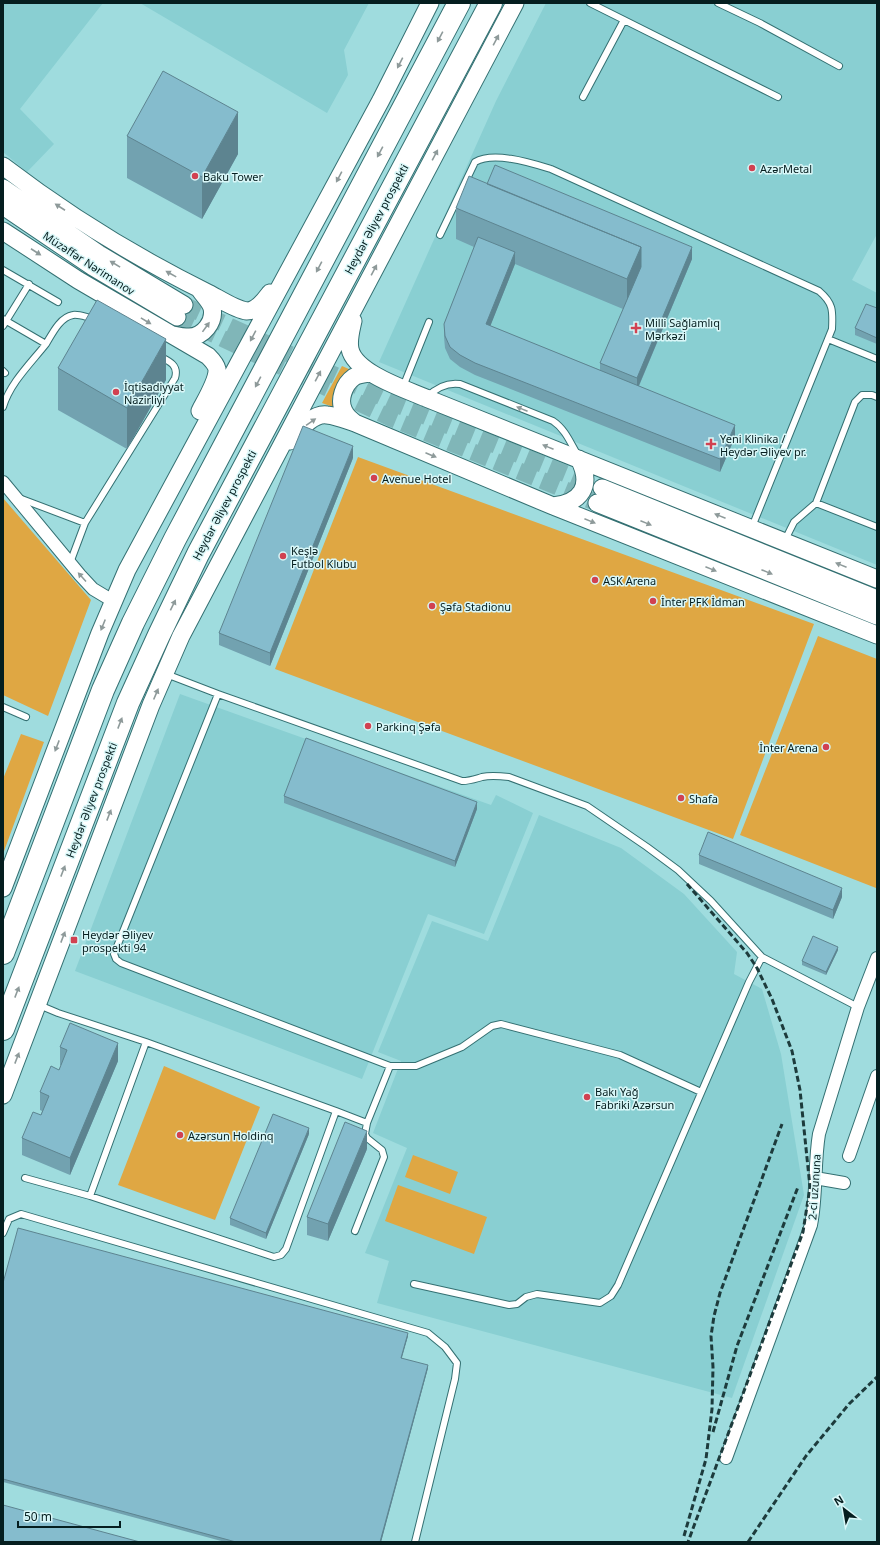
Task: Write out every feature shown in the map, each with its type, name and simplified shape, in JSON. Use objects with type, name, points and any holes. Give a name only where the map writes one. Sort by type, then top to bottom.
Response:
[{"type":"highway","points":[[3,953],[103,690],[133,623],[179,532],[459,3]]},
{"type":"highway","name":"Heydər Əliyev prospekti","points":[[3,1029],[128,702],[159,635],[202,547],[491,3]]},
{"type":"main road","points":[[127,570],[381,100],[430,3]]},
{"type":"main road","points":[[3,1095],[151,705],[181,636],[515,3]]},
{"type":"main road","points":[[3,166],[49,200],[105,238],[199,289],[240,309],[250,311],[261,304],[285,276]]},
{"type":"main road","name":"Müzəffər Nərimanov","points":[[3,188],[181,311],[93,267],[3,206]]},
{"type":"main road","points":[[3,231],[103,298],[208,356],[216,365],[216,376],[113,601],[3,888]]},
{"type":"main road","points":[[171,335],[190,337],[205,330],[212,316],[212,308],[209,301],[199,289]]},
{"type":"main road","points":[[356,305],[349,341],[350,350],[360,366],[370,373],[426,398],[877,579]]},
{"type":"main road","points":[[355,423],[344,412],[341,397],[345,386],[353,378],[360,374],[370,373]]},
{"type":"main road","points":[[274,459],[302,428],[318,416],[326,414],[355,423],[552,506],[877,635]]},
{"type":"main road","points":[[552,506],[564,505],[573,501],[580,495],[584,487],[586,476],[579,459]]},
{"type":"main road","points":[[877,599],[599,496],[877,616]]},
{"type":"street","points":[[3,482],[70,563],[93,588],[113,601]]},
{"type":"street","name":"2-ci uzununa","points":[[726,1458],[811,1225],[813,1214],[816,1151],[819,1134],[858,1007],[877,958]]},
{"type":"street","points":[[849,1156],[877,1076]]},
{"type":"street","points":[[815,1178],[844,1183]]},
{"type":"lane","points":[[590,3],[778,97]]},
{"type":"lane","points":[[718,3],[760,23],[839,66]]},
{"type":"lane","points":[[583,97],[624,20]]},
{"type":"lane","points":[[440,235],[475,162],[482,158],[521,159],[551,169],[819,291],[828,299],[833,313],[832,328],[752,529]]},
{"type":"lane","points":[[3,270],[58,302]]},
{"type":"lane","points":[[29,284],[4,322],[46,344]]},
{"type":"lane","points":[[3,406],[17,381],[46,344],[55,329],[67,316],[75,314],[93,315],[98,322]]},
{"type":"lane","points":[[403,388],[429,322]]},
{"type":"lane","points":[[828,339],[877,359]]},
{"type":"lane","points":[[70,563],[85,523],[175,378],[175,368],[173,364],[151,351]]},
{"type":"lane","points":[[426,398],[435,389],[444,385],[454,383],[460,384],[546,418],[558,424],[566,433],[579,459]]},
{"type":"lane","points":[[784,542],[794,522],[816,503],[855,402],[862,395],[872,395],[877,397]]},
{"type":"lane","points":[[16,497],[85,523]]},
{"type":"lane","points":[[816,503],[877,527]]},
{"type":"lane","points":[[165,674],[462,781],[470,781],[481,777],[498,775],[509,777],[587,806],[678,870],[711,901],[762,957],[858,1007]]},
{"type":"lane","points":[[218,694],[114,954],[116,959],[121,963],[390,1066],[416,1066],[462,1047],[492,1026],[501,1024],[620,1055],[702,1092]]},
{"type":"lane","points":[[3,707],[26,717]]},
{"type":"lane","points":[[414,1284],[508,1305],[517,1304],[526,1297],[537,1294],[600,1303],[611,1296],[618,1285],[749,982],[762,957]]},
{"type":"lane","points":[[37,1004],[58,1013],[146,1042],[367,1123]]},
{"type":"lane","points":[[90,1196],[146,1042]]},
{"type":"lane","points":[[355,1231],[384,1157],[382,1150],[367,1138],[365,1134],[367,1123],[390,1066]]},
{"type":"lane","points":[[25,1178],[90,1196],[274,1257],[281,1255],[286,1249],[336,1111]]},
{"type":"lane","points":[[3,1233],[10,1219],[21,1214],[428,1332],[445,1347],[456,1363],[455,1378],[414,1542]]},
{"type":"shaded area","points":[[3,3],[103,3],[20,109],[54,144],[27,172],[3,152]]},
{"type":"shaded area","points":[[140,3],[369,3],[344,50],[348,75],[327,113]]},
{"type":"shaded area","name":"Milli Sağlamlıq Mərkəzi","points":[[546,3],[877,3],[877,234],[852,280],[877,293],[877,565],[379,362],[496,101]]},
{"type":"shaded area","points":[[342,366],[351,370],[333,398],[333,407],[322,403]]},
{"type":"shaded area","points":[[358,457],[814,624],[733,839],[275,669]]},
{"type":"shaded area","points":[[3,498],[91,600],[48,716],[3,695]]},
{"type":"shaded area","name":"İnter Arena","points":[[818,636],[877,659],[876,888],[740,835]]},
{"type":"shaded area","points":[[180,694],[491,805],[496,795],[533,813],[484,934],[428,914],[362,1079],[75,971]]},
{"type":"shaded area","points":[[21,734],[44,742],[3,854],[3,779]]},
{"type":"shaded area","name":"Bakı Yağ Fabriki Azərsun","points":[[539,815],[621,848],[684,894],[737,952],[734,974],[762,989],[781,1054],[804,1195],[732,1398],[377,1303],[389,1261],[365,1253],[407,1148],[373,1133],[401,1061],[378,1052],[432,921],[488,941]]},
{"type":"shaded area","points":[[164,1066],[260,1107],[215,1220],[118,1185]]},
{"type":"shaded area","points":[[413,1155],[458,1172],[450,1194],[405,1177]]},
{"type":"shaded area","points":[[398,1185],[487,1217],[474,1254],[385,1221]]},
{"type":"building","points":[[163,71],[238,112],[202,177],[127,136]]},
{"type":"building","points":[[495,165],[692,247],[637,378],[600,363],[641,267],[641,247],[487,184]]},
{"type":"building","points":[[469,176],[641,247],[627,279],[456,208]]},
{"type":"building","points":[[478,237],[515,252],[486,324],[735,425],[720,459],[475,363],[460,355],[450,347],[445,336],[444,324]]},
{"type":"building","points":[[97,300],[166,339],[127,408],[58,368]]},
{"type":"building","points":[[866,304],[877,308],[877,338],[855,328]]},
{"type":"building","points":[[303,426],[353,446],[270,653],[219,633]]},
{"type":"building","points":[[306,738],[477,802],[455,861],[284,796]]},
{"type":"building","points":[[708,832],[842,888],[833,910],[699,855]]},
{"type":"building","points":[[813,936],[838,947],[826,972],[802,961]]},
{"type":"building","points":[[70,1023],[118,1043],[70,1158],[22,1138],[33,1112],[41,1115],[49,1096],[40,1092],[51,1066],[59,1070],[67,1050],[60,1047]]},
{"type":"building","points":[[273,1114],[309,1128],[266,1233],[230,1218]]},
{"type":"building","points":[[345,1122],[367,1131],[328,1224],[307,1217]]},
{"type":"building","points":[[18,1228],[408,1333],[401,1358],[428,1365],[380,1542],[236,1542],[3,1479],[3,1283]]},
{"type":"building","points":[[3,1505],[140,1542],[3,1542]]},
{"type":"tunnel","points":[[184,305],[403,407],[598,487]]},
{"type":"tunnel","points":[[177,317],[393,419],[597,503]]},
{"type":"railway","points":[[687,884],[747,953],[757,968],[772,999],[792,1051],[800,1090],[810,1187],[803,1232],[688,1542]]},
{"type":"railway","points":[[684,1536],[706,1459],[712,1409],[713,1367],[711,1336],[714,1316],[720,1293],[782,1124]]},
{"type":"railway","points":[[713,1432],[737,1346],[798,1187]]},
{"type":"railway","points":[[748,1542],[806,1456],[849,1404],[877,1377]]},
{"type":"place","name":"AzərMetal","points":[[752,168]]},
{"type":"place","name":"Baku Tower","points":[[195,176]]},
{"type":"place","name":"Milli Sağlamlıq Mərkəzi","points":[[636,328]]},
{"type":"place","name":"İqtisadiyyat Nazirliyi","points":[[116,392]]},
{"type":"place","name":"Yeni Klinika / Heydər Əliyev pr.","points":[[711,444]]},
{"type":"place","name":"Avenue Hotel","points":[[374,478]]},
{"type":"place","name":"Keşlə Futbol Klubu","points":[[283,556]]},
{"type":"place","name":"ASK Arena","points":[[595,580]]},
{"type":"place","name":"İnter PFK İdman","points":[[653,601]]},
{"type":"place","name":"Şəfa Stadionu","points":[[432,606]]},
{"type":"place","name":"Parkinq Şəfa","points":[[368,726]]},
{"type":"place","name":"İnter Arena","points":[[826,747]]},
{"type":"place","name":"Shafa","points":[[681,798]]},
{"type":"place","name":"Heydər Əliyev prospekti 94","points":[[74,940]]},
{"type":"place","name":"Bakı Yağ Fabriki Azərsun","points":[[587,1097]]},
{"type":"place","name":"Azərsun Holdinq","points":[[180,1135]]}]
